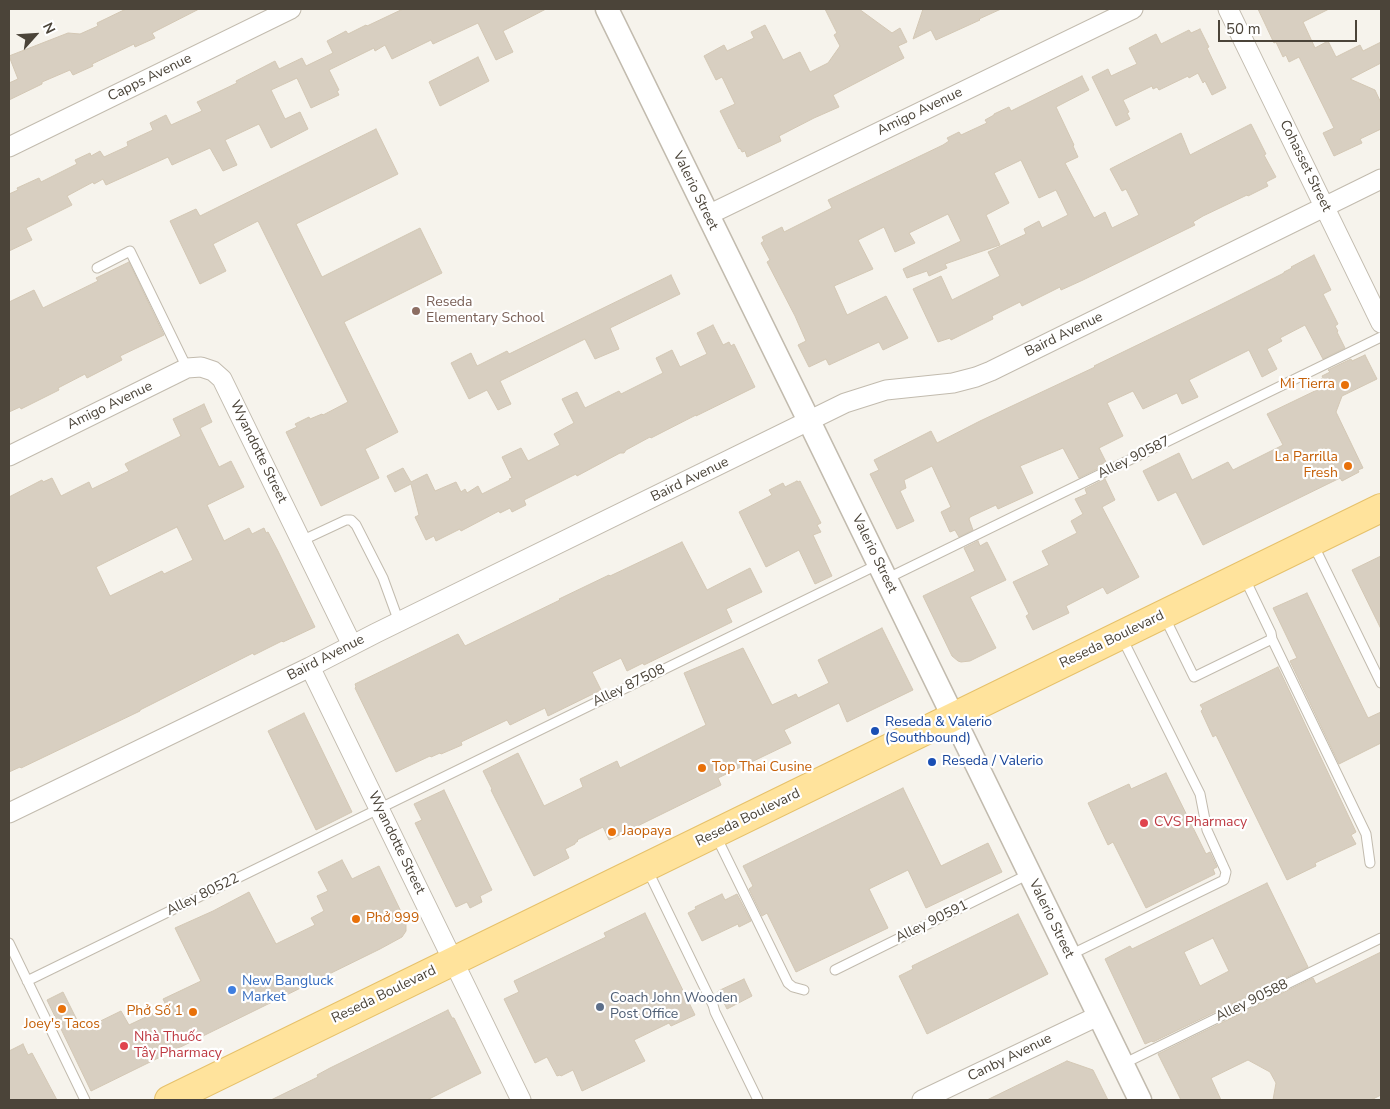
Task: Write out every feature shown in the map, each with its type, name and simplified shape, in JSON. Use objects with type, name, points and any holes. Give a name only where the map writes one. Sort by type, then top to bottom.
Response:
[{"type":"main road","name":"Reseda Boulevard","points":[[169,1100],[1381,508]]},
{"type":"street","name":"Capps Avenue","points":[[9,147],[291,9]]},
{"type":"street","name":"Valerio Street","points":[[607,9],[1140,1100]]},
{"type":"street","name":"Amigo Avenue","points":[[708,216],[1133,9]]},
{"type":"street","name":"Cohasset Street","points":[[1228,9],[1381,323]]},
{"type":"street","name":"Baird Avenue","points":[[9,813],[846,403],[879,392],[953,383],[983,374],[1381,179]]},
{"type":"street","name":"Wyandotte Street","points":[[187,368],[201,367],[212,371],[222,379],[352,645]]},
{"type":"street","name":"Amigo Avenue","points":[[9,456],[187,368]]},
{"type":"street","name":"Wyandotte Street","points":[[310,667],[521,1100]]},
{"type":"street","name":"Canby Avenue","points":[[922,1100],[1098,1016]]},
{"type":"lane","points":[[97,268],[130,251],[187,368]]},
{"type":"lane","name":"Alley 90587","points":[[883,571],[1381,337]]},
{"type":"lane","points":[[301,541],[346,520],[351,520],[356,525],[383,578],[399,622]]},
{"type":"lane","points":[[1312,542],[1381,683]]},
{"type":"lane","name":"Alley 87508","points":[[379,809],[883,571]]},
{"type":"lane","points":[[1244,575],[1272,638],[1366,834],[1370,863]]},
{"type":"lane","points":[[1163,615],[1194,677],[1272,638]]},
{"type":"lane","points":[[1069,956],[1224,880],[1226,872],[1207,830],[1200,794],[1121,635]]},
{"type":"lane","name":"Alley 80522","points":[[27,982],[379,809]]},
{"type":"lane","points":[[715,834],[788,983],[793,987],[804,990]]},
{"type":"lane","points":[[646,867],[758,1100]]},
{"type":"lane","name":"Alley 90591","points":[[835,970],[1029,874]]},
{"type":"lane","name":"Alley 90588","points":[[1122,1065],[1381,938]]},
{"type":"lane","points":[[9,943],[85,1100]]},
{"type":"building","points":[[126,9],[199,9],[152,33],[155,38],[135,47],[134,44],[73,75],[70,70],[42,82],[42,84],[9,100],[9,83],[18,79],[9,56],[68,33],[80,34],[98,26],[97,23]]},
{"type":"building","points":[[403,9],[546,9],[503,31],[513,52],[496,60],[478,23],[433,44],[431,40],[392,59],[385,45],[375,51],[374,48],[329,70],[339,90],[337,91],[339,95],[311,108],[297,78],[271,90],[285,119],[300,112],[308,129],[271,148],[259,124],[225,140],[237,165],[223,171],[210,148],[172,165],[168,157],[106,185],[103,179],[94,184],[93,182],[67,196],[72,205],[26,228],[32,240],[9,251],[9,194],[18,190],[17,188],[39,178],[41,182],[77,164],[75,160],[90,153],[91,156],[100,151],[104,157],[128,146],[127,142],[153,130],[150,123],[166,115],[171,125],[202,111],[197,102],[237,83],[236,81],[275,61],[279,69],[302,58],[306,66],[333,53],[327,41],[346,31],[348,34]]},
{"type":"building","points":[[825,9],[859,9],[892,33],[900,28],[907,42],[898,46],[904,58],[833,95],[839,107],[779,136],[781,141],[747,157],[745,151],[742,152],[739,149],[720,111],[735,104],[722,77],[716,80],[704,56],[724,45],[727,51],[754,38],[751,32],[765,25],[783,60],[800,52],[810,72],[828,63],[840,46],[834,35],[837,33]]},
{"type":"building","points":[[923,9],[1001,9],[936,40],[931,30],[913,39]]},
{"type":"building","points":[[1258,9],[1329,9],[1303,22],[1315,48],[1328,41],[1336,57],[1360,45],[1363,51],[1381,42],[1381,63],[1350,79],[1375,90],[1381,103],[1381,129],[1360,139],[1362,143],[1334,156],[1323,133],[1334,128],[1299,57],[1289,62],[1286,55],[1283,57],[1276,42],[1274,43]]},
{"type":"building","points":[[1200,29],[1226,88],[1212,95],[1205,81],[1203,83],[1198,73],[1159,90],[1157,87],[1153,89],[1152,86],[1123,100],[1130,119],[1116,126],[1092,77],[1108,69],[1111,76],[1137,64],[1129,48],[1156,34],[1161,44],[1189,30],[1191,33]]},
{"type":"building","points":[[478,57],[489,81],[440,106],[429,82]]},
{"type":"building","points":[[1082,76],[1089,90],[1056,107],[1078,157],[1065,163],[1094,218],[1105,212],[1112,228],[1139,215],[1126,189],[1122,191],[1110,169],[1181,133],[1190,155],[1251,124],[1276,177],[1266,182],[1268,186],[1203,216],[1193,222],[1195,225],[1083,280],[1061,290],[1060,287],[1022,306],[1020,302],[992,316],[993,319],[951,340],[950,338],[938,342],[913,289],[941,276],[952,300],[1000,276],[988,252],[1026,234],[1024,229],[1039,221],[1042,228],[1068,215],[1056,190],[1039,198],[1021,160],[994,173],[1009,203],[986,215],[1000,245],[945,264],[947,268],[929,276],[927,271],[907,278],[903,269],[961,241],[948,214],[909,233],[915,243],[895,252],[884,227],[858,240],[873,269],[834,286],[847,315],[886,296],[908,338],[883,350],[879,342],[829,365],[826,359],[809,367],[798,345],[806,341],[767,262],[770,260],[761,243],[764,241],[762,237],[782,227],[784,232],[832,208],[828,200],[943,145],[949,141],[947,138],[959,132],[961,135],[987,123],[985,120],[994,114],[1009,107],[1011,111]]},
{"type":"building","points":[[376,129],[398,174],[296,224],[322,277],[420,228],[442,273],[344,322],[398,432],[365,449],[379,478],[321,506],[286,432],[297,427],[295,424],[309,417],[310,419],[323,415],[348,402],[258,221],[213,244],[226,271],[200,284],[170,221],[196,209],[200,216]]},
{"type":"building","points":[[1314,255],[1331,290],[1323,294],[1338,324],[1335,326],[1345,348],[1323,359],[1305,325],[1280,338],[1282,341],[1267,349],[1277,369],[1262,377],[1249,350],[1189,380],[1198,397],[1182,404],[1177,393],[1143,409],[1133,391],[1107,403],[1123,436],[1099,448],[1106,462],[1098,466],[1099,468],[1079,478],[1063,448],[1020,466],[1033,493],[998,509],[996,505],[970,517],[973,530],[959,537],[955,530],[950,532],[941,512],[951,507],[932,466],[904,480],[906,488],[900,491],[914,521],[897,529],[870,474],[879,470],[874,460],[931,431],[937,443],[1216,307],[1284,273],[1291,267]]},
{"type":"building","points":[[129,262],[164,335],[120,356],[122,360],[87,378],[85,374],[58,388],[59,390],[21,409],[20,407],[9,412],[9,302],[34,290],[43,308],[98,281],[96,278]]},
{"type":"building","points":[[671,275],[680,294],[610,328],[619,349],[595,359],[585,339],[500,381],[511,404],[498,410],[487,390],[469,399],[451,363],[471,353],[477,366],[507,351],[509,354]]},
{"type":"building","points":[[713,325],[723,345],[729,342],[731,346],[734,344],[755,387],[650,437],[626,450],[624,453],[620,453],[577,476],[576,474],[524,500],[526,505],[512,512],[510,508],[500,513],[499,511],[461,531],[460,529],[436,541],[434,536],[426,540],[415,517],[419,515],[411,484],[395,492],[387,476],[403,468],[411,482],[427,474],[435,491],[456,482],[461,492],[465,489],[467,493],[478,486],[482,494],[512,478],[502,457],[521,448],[528,461],[560,445],[554,434],[574,423],[562,399],[577,392],[585,408],[619,391],[621,394],[663,373],[656,358],[672,350],[680,367],[707,354],[697,333]]},
{"type":"building","points":[[1365,355],[1377,379],[1342,396],[1336,412],[1363,468],[1358,470],[1359,472],[1342,481],[1340,478],[1203,545],[1176,492],[1158,501],[1143,471],[1179,453],[1192,480],[1228,462],[1233,470],[1283,445],[1267,414],[1319,389],[1316,382],[1330,372],[1328,370],[1351,359],[1352,361]]},
{"type":"building","points":[[204,404],[212,422],[200,428],[219,467],[231,461],[244,487],[207,505],[224,541],[249,528],[252,534],[264,528],[278,551],[315,627],[254,655],[253,653],[140,711],[9,772],[9,497],[42,480],[43,482],[52,478],[61,496],[89,482],[92,489],[129,471],[125,464],[181,436],[173,419]],"holes":[[[177,527],[193,560],[164,574],[162,571],[110,596],[96,567]]]},
{"type":"building","points":[[1105,479],[1115,500],[1102,507],[1139,577],[1107,594],[1103,587],[1066,606],[1069,613],[1033,630],[1026,616],[1029,614],[1013,582],[1049,565],[1042,551],[1077,533],[1071,521],[1083,514],[1075,499],[1087,494],[1085,489]]},
{"type":"building","points":[[800,481],[821,523],[817,525],[821,532],[813,535],[832,576],[815,584],[799,550],[766,567],[739,512],[772,495],[769,490],[783,483],[785,487]]},
{"type":"building","points":[[978,541],[980,546],[987,542],[1006,580],[970,597],[996,648],[970,661],[961,662],[952,656],[923,596],[975,571],[964,548]]},
{"type":"building","points":[[682,542],[707,590],[750,568],[762,592],[726,609],[732,622],[644,665],[643,663],[627,671],[621,658],[592,672],[601,690],[548,716],[545,708],[510,725],[507,720],[461,742],[462,745],[441,754],[430,756],[396,772],[355,688],[355,684],[458,634],[465,646],[609,575]]},
{"type":"building","points":[[1381,556],[1381,629],[1352,570]]},
{"type":"building","points":[[1307,593],[1368,718],[1381,712],[1381,743],[1339,764],[1290,661],[1297,658],[1273,608]]},
{"type":"building","points":[[882,628],[913,690],[847,722],[839,703],[784,730],[791,743],[718,778],[721,785],[609,840],[603,827],[577,840],[575,844],[565,849],[569,858],[534,876],[483,771],[518,753],[544,806],[583,787],[580,779],[617,761],[620,768],[706,725],[684,673],[743,648],[772,705],[796,694],[798,698],[829,683],[818,660]]},
{"type":"building","points":[[1278,667],[1356,832],[1351,835],[1356,844],[1315,863],[1316,866],[1287,880],[1216,735],[1213,737],[1200,705]]},
{"type":"building","points":[[304,713],[352,812],[316,830],[268,731]]},
{"type":"building","name":"CVS Pharmacy","points":[[1166,773],[1206,854],[1210,852],[1217,867],[1213,869],[1215,874],[1146,908],[1113,842],[1108,845],[1088,803],[1129,784],[1131,789]]},
{"type":"building","points":[[903,788],[941,866],[988,843],[1002,872],[926,908],[908,870],[869,889],[888,928],[796,972],[767,913],[762,916],[749,889],[753,886],[743,866]]},
{"type":"building","points":[[444,790],[492,890],[480,896],[482,902],[470,908],[467,902],[456,907],[415,823],[422,820],[414,804]]},
{"type":"building","points":[[342,860],[352,879],[379,866],[406,922],[406,931],[402,937],[91,1091],[47,1000],[63,992],[82,1030],[121,1011],[129,1025],[167,1007],[163,999],[201,981],[175,928],[249,892],[276,944],[315,925],[311,918],[324,911],[317,896],[328,891],[318,872]]},
{"type":"building","points":[[1267,883],[1308,967],[1153,1042],[1145,1044],[1105,959],[1130,946],[1132,949]],"holes":[[[1213,938],[1229,971],[1200,986],[1184,952]]]},
{"type":"building","points":[[722,894],[725,900],[737,894],[751,921],[739,927],[738,924],[702,941],[688,913],[696,909],[695,907]]},
{"type":"building","name":"Coach John Wooden Post Office","points":[[645,913],[695,1015],[671,1026],[669,1023],[634,1040],[645,1061],[582,1091],[573,1070],[557,1076],[547,1057],[535,1063],[504,999],[519,992],[514,981],[606,937],[604,933]]},
{"type":"building","points":[[1018,914],[1048,974],[927,1034],[899,976],[913,969],[912,966]]},
{"type":"building","points":[[1381,952],[1381,1095],[1371,1100],[1273,1100],[1276,1083],[1270,1072],[1248,1060],[1211,1078],[1221,1100],[1181,1100],[1158,1054],[1313,978],[1316,984]]},
{"type":"building","points":[[744,979],[752,996],[727,1009],[718,991]]},
{"type":"building","points":[[448,1010],[452,1018],[454,1018],[481,1073],[427,1100],[271,1100],[318,1077],[317,1075],[330,1068]]},
{"type":"building","points":[[23,1044],[28,1055],[32,1053],[57,1100],[9,1100],[9,1051]]},
{"type":"building","points":[[1067,1061],[1093,1070],[1108,1100],[987,1100]]},
{"type":"place","name":"Reseda Elementary School","points":[[416,311]]},
{"type":"place","name":"Mi Tierra","points":[[1345,385]]},
{"type":"place","name":"La Parrilla Fresh","points":[[1348,466]]},
{"type":"place","name":"Reseda & Valerio (Southbound)","points":[[875,731]]},
{"type":"place","name":"Reseda / Valerio","points":[[932,762]]},
{"type":"place","name":"Top Thai Cusine","points":[[702,768]]},
{"type":"place","name":"CVS Pharmacy","points":[[1144,823]]},
{"type":"place","name":"Jaopaya","points":[[612,832]]},
{"type":"place","name":"Phở 999","points":[[356,919]]},
{"type":"place","name":"New Bangluck Market","points":[[232,990]]},
{"type":"place","name":"Coach John Wooden Post Office","points":[[600,1007]]},
{"type":"place","name":"Joey's Tacos","points":[[62,1009]]},
{"type":"place","name":"Phở Số 1","points":[[193,1012]]},
{"type":"place","name":"Nhà Thuốc Tây Pharmacy","points":[[124,1046]]}]
